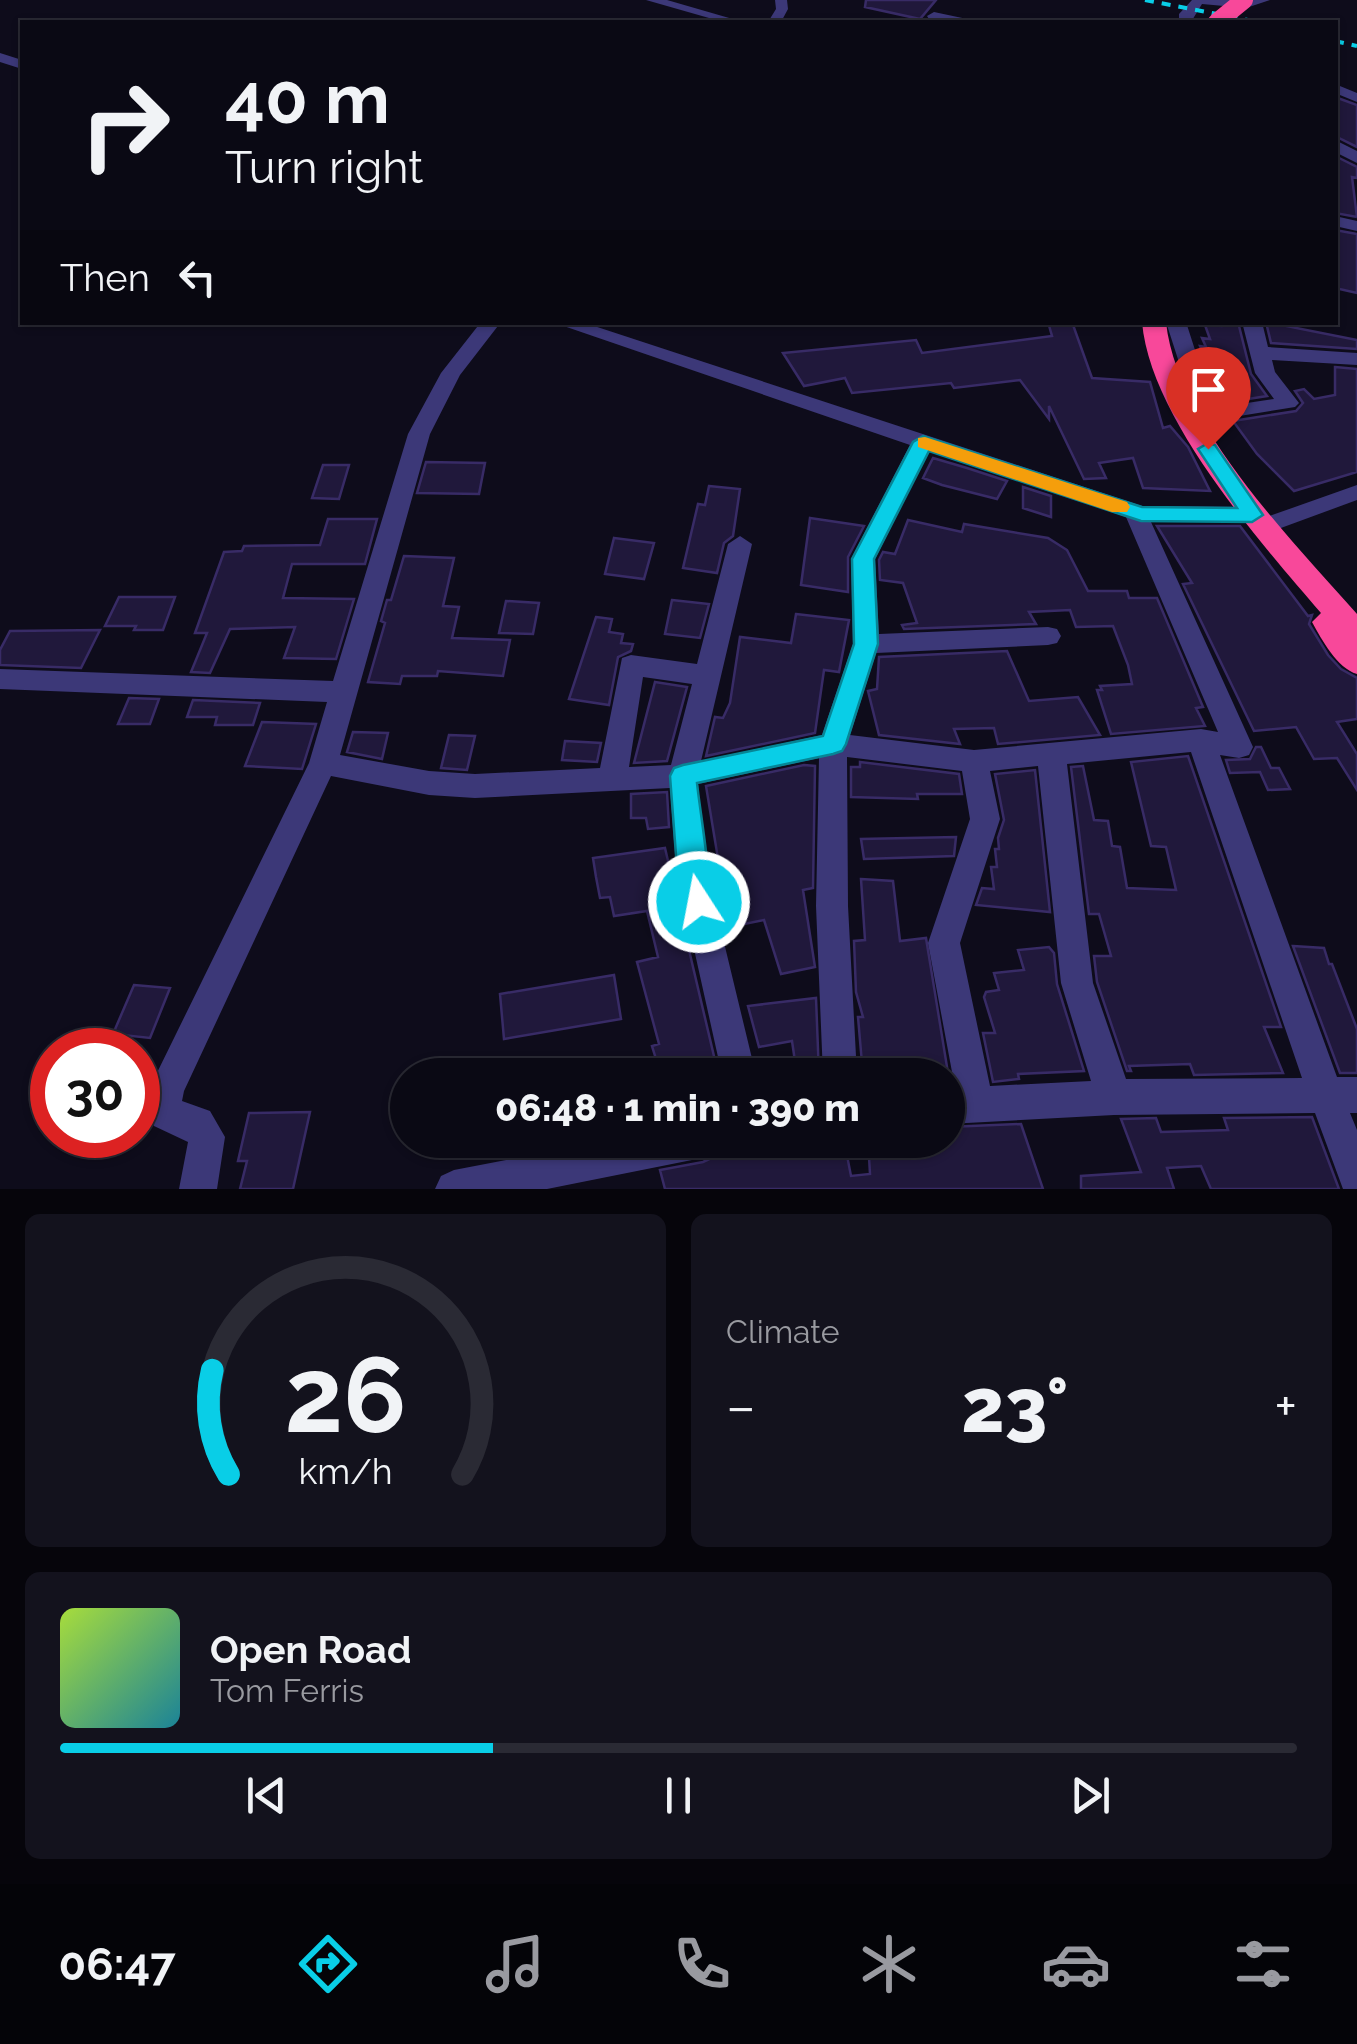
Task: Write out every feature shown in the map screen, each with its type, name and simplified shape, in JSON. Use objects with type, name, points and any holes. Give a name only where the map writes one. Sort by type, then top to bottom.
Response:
[{"type":"highway","points":[[1219,20],[1244,0]]},
{"type":"highway","points":[[1154,325],[1156,344],[1257,521],[1357,634]]},
{"type":"highway","points":[[1299,572],[1316,608],[1357,662]]},
{"type":"street","points":[[652,0],[728,20]]},
{"type":"street","points":[[1185,20],[1199,0],[1246,4],[1264,0]]},
{"type":"street","points":[[934,16],[953,20]]},
{"type":"street","points":[[0,57],[19,64]]},
{"type":"street","points":[[0,68],[19,64]]},
{"type":"street","points":[[198,1189],[207,1137],[197,1124],[167,1113],[167,1089],[323,763],[419,434],[451,373],[490,325]]},
{"type":"street","points":[[577,325],[1135,512],[1257,521],[1357,492]]},
{"type":"street","points":[[1177,325],[1195,382],[1198,416],[1288,404],[1265,373],[1253,325]]},
{"type":"street","points":[[1261,353],[1357,359]]},
{"type":"street","points":[[839,1058],[832,906],[833,744],[866,644],[863,559],[923,442]]},
{"type":"street","points":[[323,763],[429,783],[476,786],[683,776],[833,744],[974,761],[1201,740],[1239,748],[1135,512]]},
{"type":"street","points":[[735,1058],[691,868],[683,776],[740,544]]},
{"type":"street","points":[[866,644],[1048,636]]},
{"type":"street","points":[[613,779],[632,666],[708,676]]},
{"type":"street","points":[[0,680],[344,692]]},
{"type":"street","points":[[1201,740],[1341,1095],[1357,1178]]},
{"type":"street","points":[[1051,752],[1077,983],[1114,1097]]},
{"type":"street","points":[[957,1058],[944,943],[985,818],[974,761]]},
{"type":"street","points":[[965,1106],[1114,1097],[1341,1095]]},
{"type":"street","points":[[454,1189],[611,1158]]},
{"type":"building","points":[[866,0],[936,0],[920,19],[865,7]]},
{"type":"building","points":[[1338,98],[1357,105],[1357,147],[1338,138]]},
{"type":"building","points":[[1338,158],[1357,167],[1357,178],[1352,177],[1357,217],[1338,214]]},
{"type":"building","points":[[1338,231],[1357,234],[1357,293],[1338,289]]},
{"type":"building","points":[[1049,325],[1073,325],[1092,378],[1150,382],[1163,428],[1170,426],[1188,447],[1210,491],[1143,488],[1133,458],[1099,463],[1106,478],[1084,479],[1049,406],[1049,419],[1020,380],[852,393],[845,378],[804,386],[783,353],[916,340],[922,353],[1052,336]]},
{"type":"building","points":[[1205,325],[1239,325],[1251,374],[1267,396],[1223,403],[1218,394],[1224,393],[1213,379],[1200,346],[1206,347],[1202,338],[1210,339]]},
{"type":"building","points":[[1267,325],[1281,325],[1357,340],[1357,349],[1271,343]]},
{"type":"building","points":[[1335,367],[1357,369],[1357,472],[1294,491],[1257,454],[1233,421],[1296,411],[1303,403],[1295,391],[1304,389],[1314,399],[1335,395]]},
{"type":"building","points":[[933,458],[1007,481],[997,499],[942,485],[923,478]]},
{"type":"building","points":[[426,462],[485,463],[479,494],[417,493]]},
{"type":"building","points":[[323,465],[349,465],[339,499],[312,498]]},
{"type":"building","points":[[709,486],[740,489],[733,536],[724,543],[717,573],[683,568],[698,504],[705,505]]},
{"type":"building","points":[[1023,487],[1051,496],[1051,517],[1023,508]]},
{"type":"building","points":[[810,518],[864,526],[848,557],[848,592],[801,585]]},
{"type":"building","points":[[328,519],[377,519],[365,564],[292,564],[283,598],[354,599],[336,659],[284,658],[295,627],[230,629],[210,673],[191,672],[207,633],[195,633],[224,552],[242,551],[244,546],[320,545]]},
{"type":"building","points":[[908,520],[962,532],[964,524],[1048,538],[1067,550],[1088,591],[1127,591],[1129,598],[1157,598],[1203,707],[1196,708],[1205,726],[1111,734],[1097,690],[1102,690],[1100,686],[1132,684],[1128,665],[1113,626],[1076,627],[1070,610],[1029,612],[1036,624],[904,629],[902,625],[917,623],[903,583],[880,580],[879,560],[883,552],[895,554]]},
{"type":"building","points":[[1157,526],[1240,526],[1308,616],[1312,615],[1309,624],[1328,655],[1357,678],[1357,719],[1337,722],[1357,754],[1357,790],[1337,758],[1314,759],[1296,727],[1254,731],[1183,584],[1192,583]]},
{"type":"building","points":[[614,538],[654,543],[644,579],[605,574]]},
{"type":"building","points":[[404,556],[454,558],[443,606],[459,607],[452,638],[510,640],[503,676],[438,671],[437,676],[402,676],[400,684],[368,682],[385,623],[381,621],[387,600],[391,600]]},
{"type":"building","points":[[119,597],[175,597],[163,630],[134,630],[136,626],[105,626]]},
{"type":"building","points":[[672,600],[709,604],[700,638],[665,634]]},
{"type":"building","points":[[506,601],[539,603],[533,634],[499,633]]},
{"type":"building","points":[[796,614],[849,620],[839,672],[824,670],[815,733],[706,756],[715,717],[723,718],[730,703],[740,637],[791,643]]},
{"type":"building","points":[[596,617],[612,619],[609,632],[623,634],[621,643],[633,644],[631,651],[618,657],[609,705],[569,699]]},
{"type":"building","points":[[100,630],[81,668],[0,665],[0,650],[10,631]]},
{"type":"building","points":[[1007,651],[1029,701],[1078,697],[1100,735],[998,744],[994,728],[954,729],[960,744],[879,735],[868,691],[877,689],[879,657]]},
{"type":"building","points":[[655,682],[687,687],[667,761],[634,763]]},
{"type":"building","points":[[129,698],[159,699],[150,724],[118,724]]},
{"type":"building","points":[[193,700],[260,703],[253,725],[215,725],[217,717],[187,717]]},
{"type":"building","points":[[262,722],[316,724],[302,769],[245,766]]},
{"type":"building","points":[[353,732],[388,733],[382,759],[347,752]]},
{"type":"building","points":[[449,735],[475,736],[467,770],[441,768]]},
{"type":"building","points":[[565,741],[601,743],[597,762],[562,760]]},
{"type":"building","points":[[1256,747],[1261,747],[1271,768],[1279,768],[1290,789],[1268,790],[1260,772],[1230,773],[1226,760],[1250,759]]},
{"type":"building","points":[[1188,756],[1281,1027],[1264,1027],[1283,1073],[1194,1075],[1190,1064],[1129,1066],[1131,1071],[1127,1071],[1097,982],[1094,956],[1111,956],[1099,914],[1089,914],[1071,767],[1083,766],[1094,820],[1108,821],[1112,846],[1120,847],[1127,888],[1176,890],[1166,847],[1151,846],[1131,762]]},
{"type":"building","points":[[860,762],[959,774],[962,794],[917,794],[918,799],[851,797],[851,767],[860,767]]},
{"type":"building","points":[[815,766],[813,888],[803,890],[815,967],[781,974],[764,920],[734,926],[724,895],[706,786]]},
{"type":"building","points":[[1035,770],[1050,912],[976,905],[982,888],[994,889],[991,867],[997,867],[995,849],[999,849],[1004,820],[995,774]]},
{"type":"building","points":[[667,792],[669,827],[648,829],[646,818],[631,818],[631,794]]},
{"type":"building","points":[[956,837],[954,856],[864,859],[861,839]]},
{"type":"building","points":[[665,848],[714,1058],[656,1058],[652,1046],[659,1044],[637,962],[658,957],[647,911],[614,916],[610,897],[600,898],[593,858]]},
{"type":"building","points":[[861,879],[893,881],[900,941],[926,938],[946,1058],[862,1058],[858,1017],[863,1017],[856,992],[854,941],[865,940]]},
{"type":"building","points":[[1293,946],[1324,948],[1357,1029],[1357,1073],[1340,1073]]},
{"type":"building","points":[[1049,947],[1054,953],[1057,984],[1084,1071],[1018,1074],[1019,1079],[993,1082],[983,1033],[995,1033],[984,997],[986,992],[999,990],[994,973],[1024,970],[1018,950]]},
{"type":"building","points":[[614,975],[621,1019],[504,1039],[500,994]]},
{"type":"building","points":[[134,985],[170,988],[154,1028],[116,1028]]},
{"type":"building","points":[[816,998],[818,1058],[794,1058],[792,1041],[759,1047],[748,1006]]},
{"type":"building","points":[[310,1112],[293,1189],[240,1189],[247,1161],[238,1161],[249,1113]]},
{"type":"building","points":[[1312,1117],[1339,1189],[1211,1189],[1201,1166],[1167,1168],[1174,1189],[1081,1189],[1081,1176],[1141,1172],[1121,1119],[1156,1118],[1161,1132],[1228,1130],[1224,1118]]},
{"type":"building","points":[[1021,1124],[1043,1189],[665,1189],[660,1170],[712,1158],[848,1158],[851,1176],[870,1174],[869,1158],[965,1158],[965,1126]]},
{"type":"railway","points":[[1145,0],[1248,20]]},
{"type":"railway","points":[[1338,42],[1357,46]]},
{"type":"slow traffic","points":[[925,443],[1119,507]]},
{"type":"route","points":[[699,902],[691,868],[683,776],[833,744],[866,644],[863,559],[923,442],[1141,514],[1252,515],[1208,449]]}]
